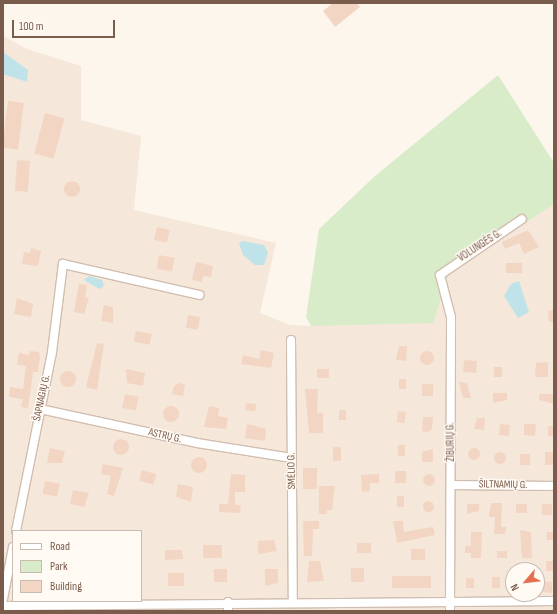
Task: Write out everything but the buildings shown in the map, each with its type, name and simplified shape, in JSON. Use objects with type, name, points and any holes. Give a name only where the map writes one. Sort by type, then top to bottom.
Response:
[{"type":"street","name":"VOLUNGĖS G.","points":[[440,275],[522,219]]},
{"type":"street","name":"ŠAPNAGIŲ G.","points":[[16,530],[52,352],[63,264],[200,295]]},
{"type":"street","name":"ŽIBURIŲ G.","points":[[440,275],[451,317],[450,611]]},
{"type":"street","name":"SMĖLIO G.","points":[[291,340],[293,602]]},
{"type":"street","name":"ASTRŲ G.","points":[[40,409],[197,444],[292,458]]},
{"type":"street","name":"ŠILTNAMIŲ G.","points":[[451,484],[554,486]]},
{"type":"street","points":[[3,599],[12,552]]},
{"type":"street","points":[[228,602],[228,611]]},
{"type":"street","points":[[3,606],[228,602],[554,602]]},
{"type":"shaded area","points":[[3,36],[27,49],[81,66],[81,120],[141,136],[134,210],[276,243],[260,313],[290,325],[311,326],[449,273],[554,204],[554,611],[3,611]]},
{"type":"green space","points":[[498,75],[554,163],[554,204],[449,273],[433,323],[311,326],[306,317],[319,229],[375,176]]},
{"type":"water","points":[[3,52],[28,70],[27,82],[3,74]]},
{"type":"water","points":[[242,241],[264,245],[268,253],[264,265],[255,265],[243,255],[239,244]]},
{"type":"water","points":[[89,276],[102,280],[104,286],[99,289],[84,280]]},
{"type":"water","points":[[519,281],[529,312],[518,318],[504,296],[511,284]]}]
